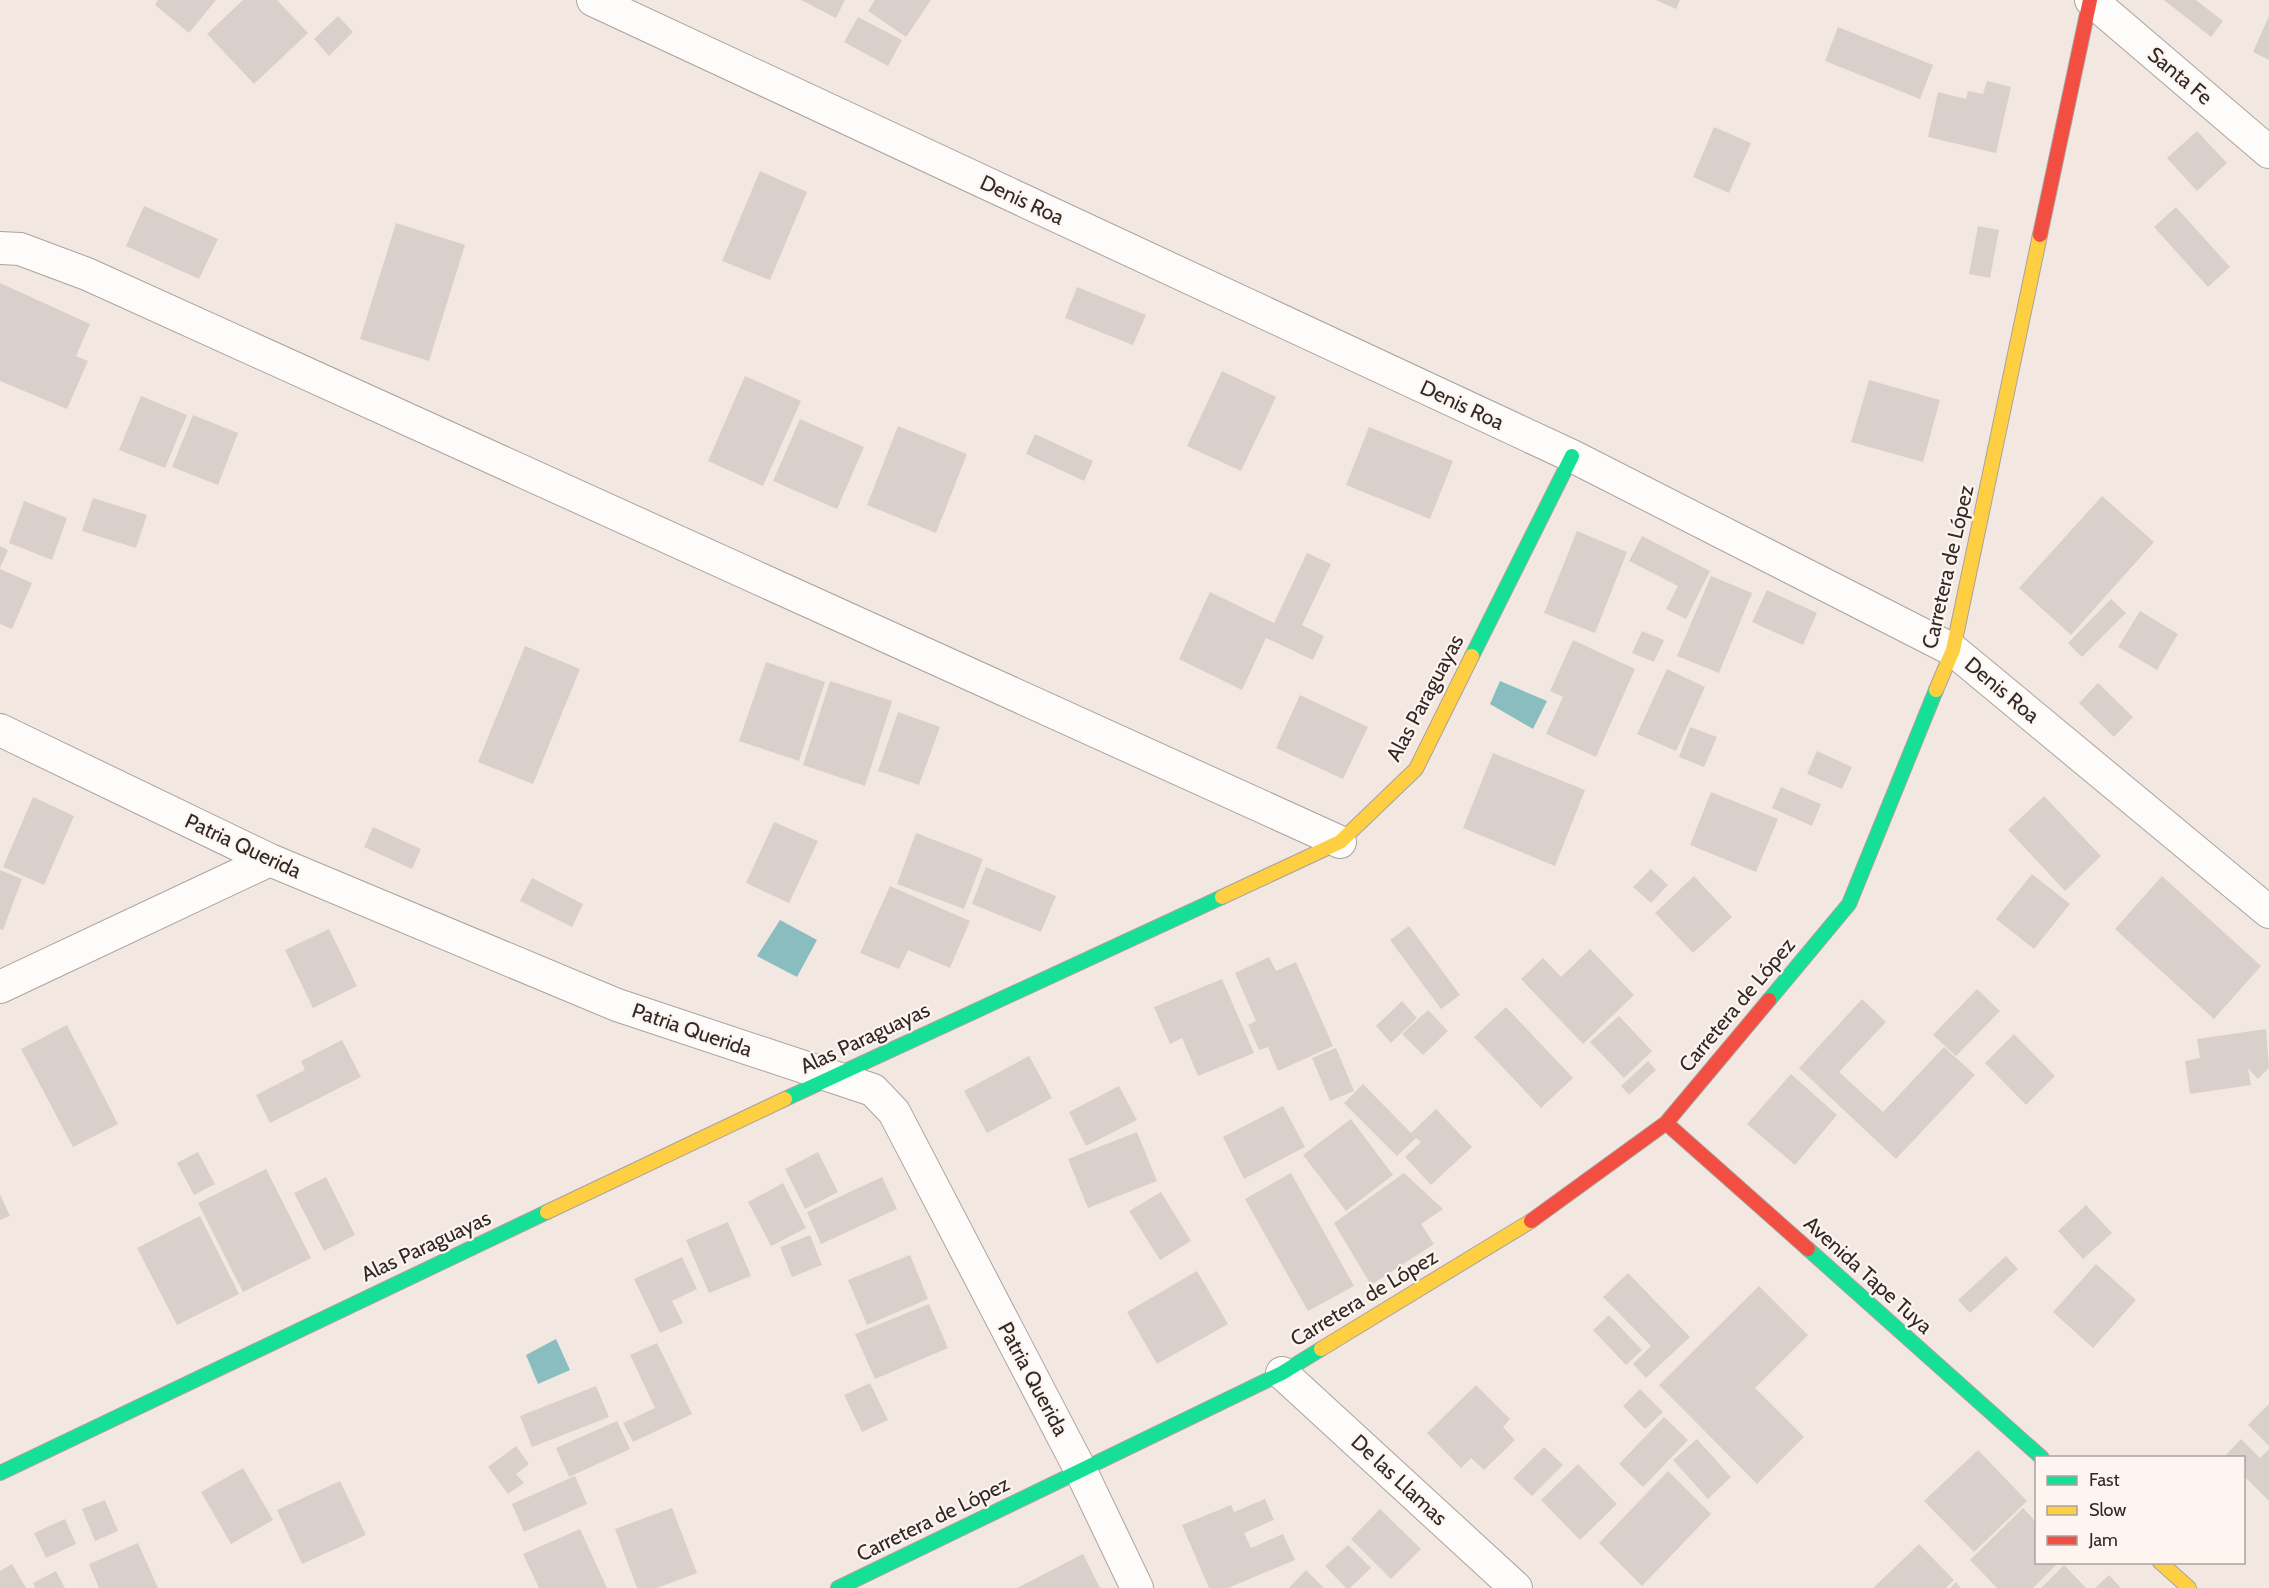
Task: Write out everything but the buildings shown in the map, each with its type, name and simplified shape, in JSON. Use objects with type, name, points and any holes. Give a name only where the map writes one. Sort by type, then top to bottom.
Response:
[{"type":"street","name":"Denis Roa","points":[[593,0],[1572,456],[1953,650],[2269,912]]},
{"type":"street","name":"Santa Fe","points":[[2090,0],[2269,152]]},
{"type":"street","name":"Carretera de López","points":[[838,1588],[1282,1373],[1537,1217],[1666,1123],[1849,904],[1953,650],[2090,0]]},
{"type":"street","points":[[0,248],[20,249],[87,274],[1340,842]]},
{"type":"street","name":"Alas Paraguayas","points":[[0,1473],[831,1077],[1340,842],[1416,769],[1572,456]]},
{"type":"street","name":"Patria Querida","points":[[0,730],[270,860],[617,1005],[873,1090],[894,1112],[1082,1471],[1137,1588]]},
{"type":"street","points":[[0,987],[270,860]]},
{"type":"street","name":"Avenida Tape Tuya","points":[[1666,1123],[2040,1456]]},
{"type":"street","name":"De las Llamas","points":[[1282,1373],[1516,1588]]},
{"type":"street","points":[[2161,1564],[2189,1588]]},
{"type":"water","points":[[1500,681],[1547,701],[1533,729],[1490,704]]},
{"type":"water","points":[[780,920],[817,940],[797,977],[757,956]]},
{"type":"water","points":[[556,1339],[570,1370],[538,1384],[526,1355]]},
{"type":"traffic: fast","points":[[1472,656],[1572,456]]},
{"type":"traffic: fast","points":[[1769,1000],[1849,904],[1936,690]]},
{"type":"traffic: fast","points":[[785,1099],[1222,897]]},
{"type":"traffic: fast","points":[[0,1473],[547,1212]]},
{"type":"traffic: fast","points":[[1808,1249],[2040,1456]]},
{"type":"traffic: fast","points":[[838,1588],[1282,1373],[1321,1349]]},
{"type":"traffic: slow","points":[[1936,690],[1953,650],[2040,235]]},
{"type":"traffic: slow","points":[[1222,897],[1340,842],[1416,769],[1472,656]]},
{"type":"traffic: slow","points":[[547,1212],[785,1099]]},
{"type":"traffic: slow","points":[[1321,1349],[1531,1221]]},
{"type":"traffic: slow","points":[[2162,1564],[2189,1588]]},
{"type":"traffic: jam","points":[[2040,235],[2090,0]]},
{"type":"traffic: jam","points":[[1531,1221],[1666,1123],[1769,1000]]},
{"type":"traffic: jam","points":[[1666,1123],[1808,1249]]}]
